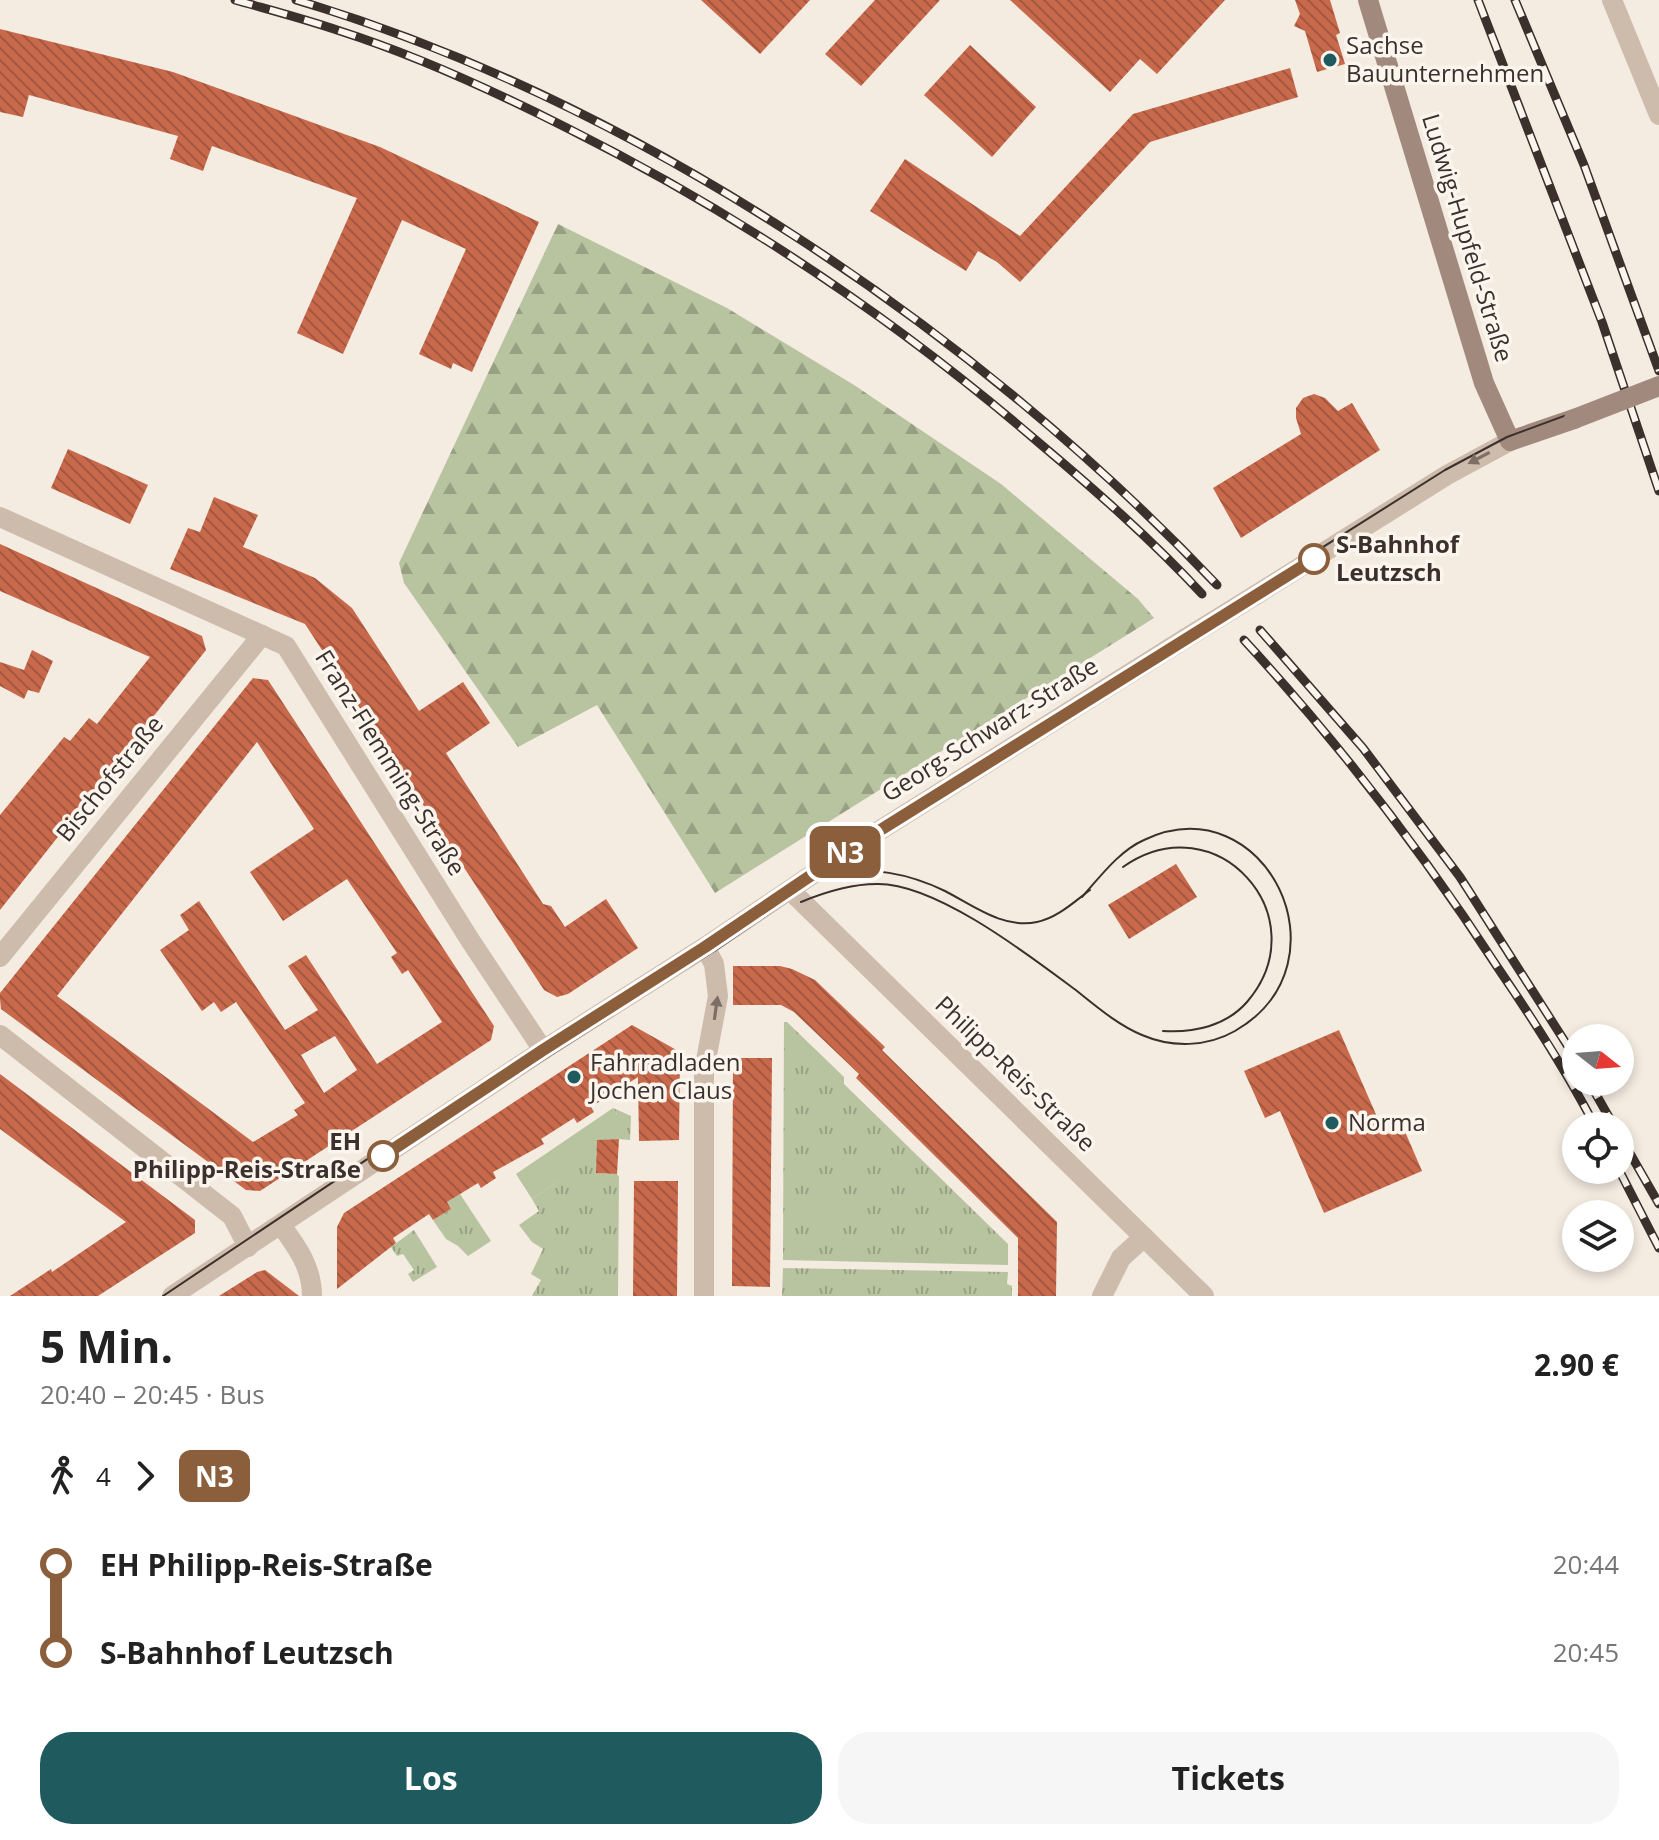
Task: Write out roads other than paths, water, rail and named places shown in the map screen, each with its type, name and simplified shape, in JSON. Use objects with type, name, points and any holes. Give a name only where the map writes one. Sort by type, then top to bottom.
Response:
[{"type":"main road","name":"Ludwig-Hupfeld-Straße","points":[[1368,0],[1484,383],[1510,441]]},
{"type":"main road","name":"Georg-Schwarz-Straße","points":[[1510,441],[1659,386]]},
{"type":"street","points":[[1612,0],[1659,115]]},
{"type":"street","name":"Georg-Schwarz-Straße","points":[[172,1296],[862,842],[1447,475],[1510,441]]},
{"type":"street","name":"Franz-Flemming-Straße","points":[[0,517],[286,646],[470,940],[543,1050]]},
{"type":"street","name":"Bischofstraße","points":[[0,957],[262,635]]},
{"type":"street","name":"Philipp-Reis-Straße","points":[[790,890],[1204,1296]]},
{"type":"street","points":[[704,1296],[704,1071],[718,996],[714,964],[705,947]]},
{"type":"street","points":[[0,1035],[232,1216],[248,1247]]},
{"type":"street","points":[[281,1225],[303,1256],[312,1282],[312,1296]]},
{"type":"street","points":[[1102,1296],[1121,1258],[1144,1237]]},
{"type":"tram line","points":[[163,1296],[539,1044],[605,1006],[756,905],[1445,470],[1507,437],[1659,381]]},
{"type":"tram line","points":[[801,902],[838,889],[867,884],[901,887],[927,895],[982,924],[1125,1026],[1153,1039],[1177,1044],[1201,1043],[1235,1031],[1270,1001],[1288,964],[1290,926],[1279,889],[1257,857],[1226,836],[1187,829],[1144,840],[1118,858],[1082,897]]},
{"type":"tram line","points":[[1123,867],[1158,850],[1192,848],[1222,858],[1247,878],[1264,905],[1272,936],[1266,969],[1239,1010],[1209,1026],[1186,1031],[1163,1031]]},
{"type":"tram line","points":[[643,995],[716,950],[849,858]]},
{"type":"tram line","points":[[831,875],[875,871],[904,876],[945,891],[989,915],[1024,923],[1051,917],[1090,890]]},
{"type":"tram line","points":[[404,1149],[613,1015]]},
{"type":"railway","points":[[235,0],[369,41],[484,88],[630,161],[753,232],[871,311],[983,396],[1122,515],[1202,594]]},
{"type":"railway","points":[[296,0],[423,44],[549,98],[673,162],[793,235],[909,314],[1019,400],[1122,491],[1217,585]]},
{"type":"railway","points":[[1478,0],[1602,322],[1659,491]]},
{"type":"railway","points":[[1515,0],[1584,165],[1659,371]]},
{"type":"railway","points":[[1260,630],[1363,748],[1460,877],[1562,1037]]},
{"type":"railway","points":[[1244,640],[1347,759],[1441,884],[1538,1028],[1587,1112]]},
{"type":"railway","points":[[1597,1096],[1606,1112]]},
{"type":"railway","points":[[1634,1160],[1659,1204]]},
{"type":"railway","points":[[1626,1184],[1659,1248]]},
{"type":"place","name":"Sachse Bauunternehmen","points":[[1330,60]]},
{"type":"place","name":"S-Bahnhof Leutzsch","points":[[1314,559]]},
{"type":"place","name":"Fahrradladen Jochen Claus","points":[[574,1077]]},
{"type":"place","name":"Norma","points":[[1332,1123]]},
{"type":"place","name":"EH Philipp-Reis-Straße","points":[[383,1156]]}]
